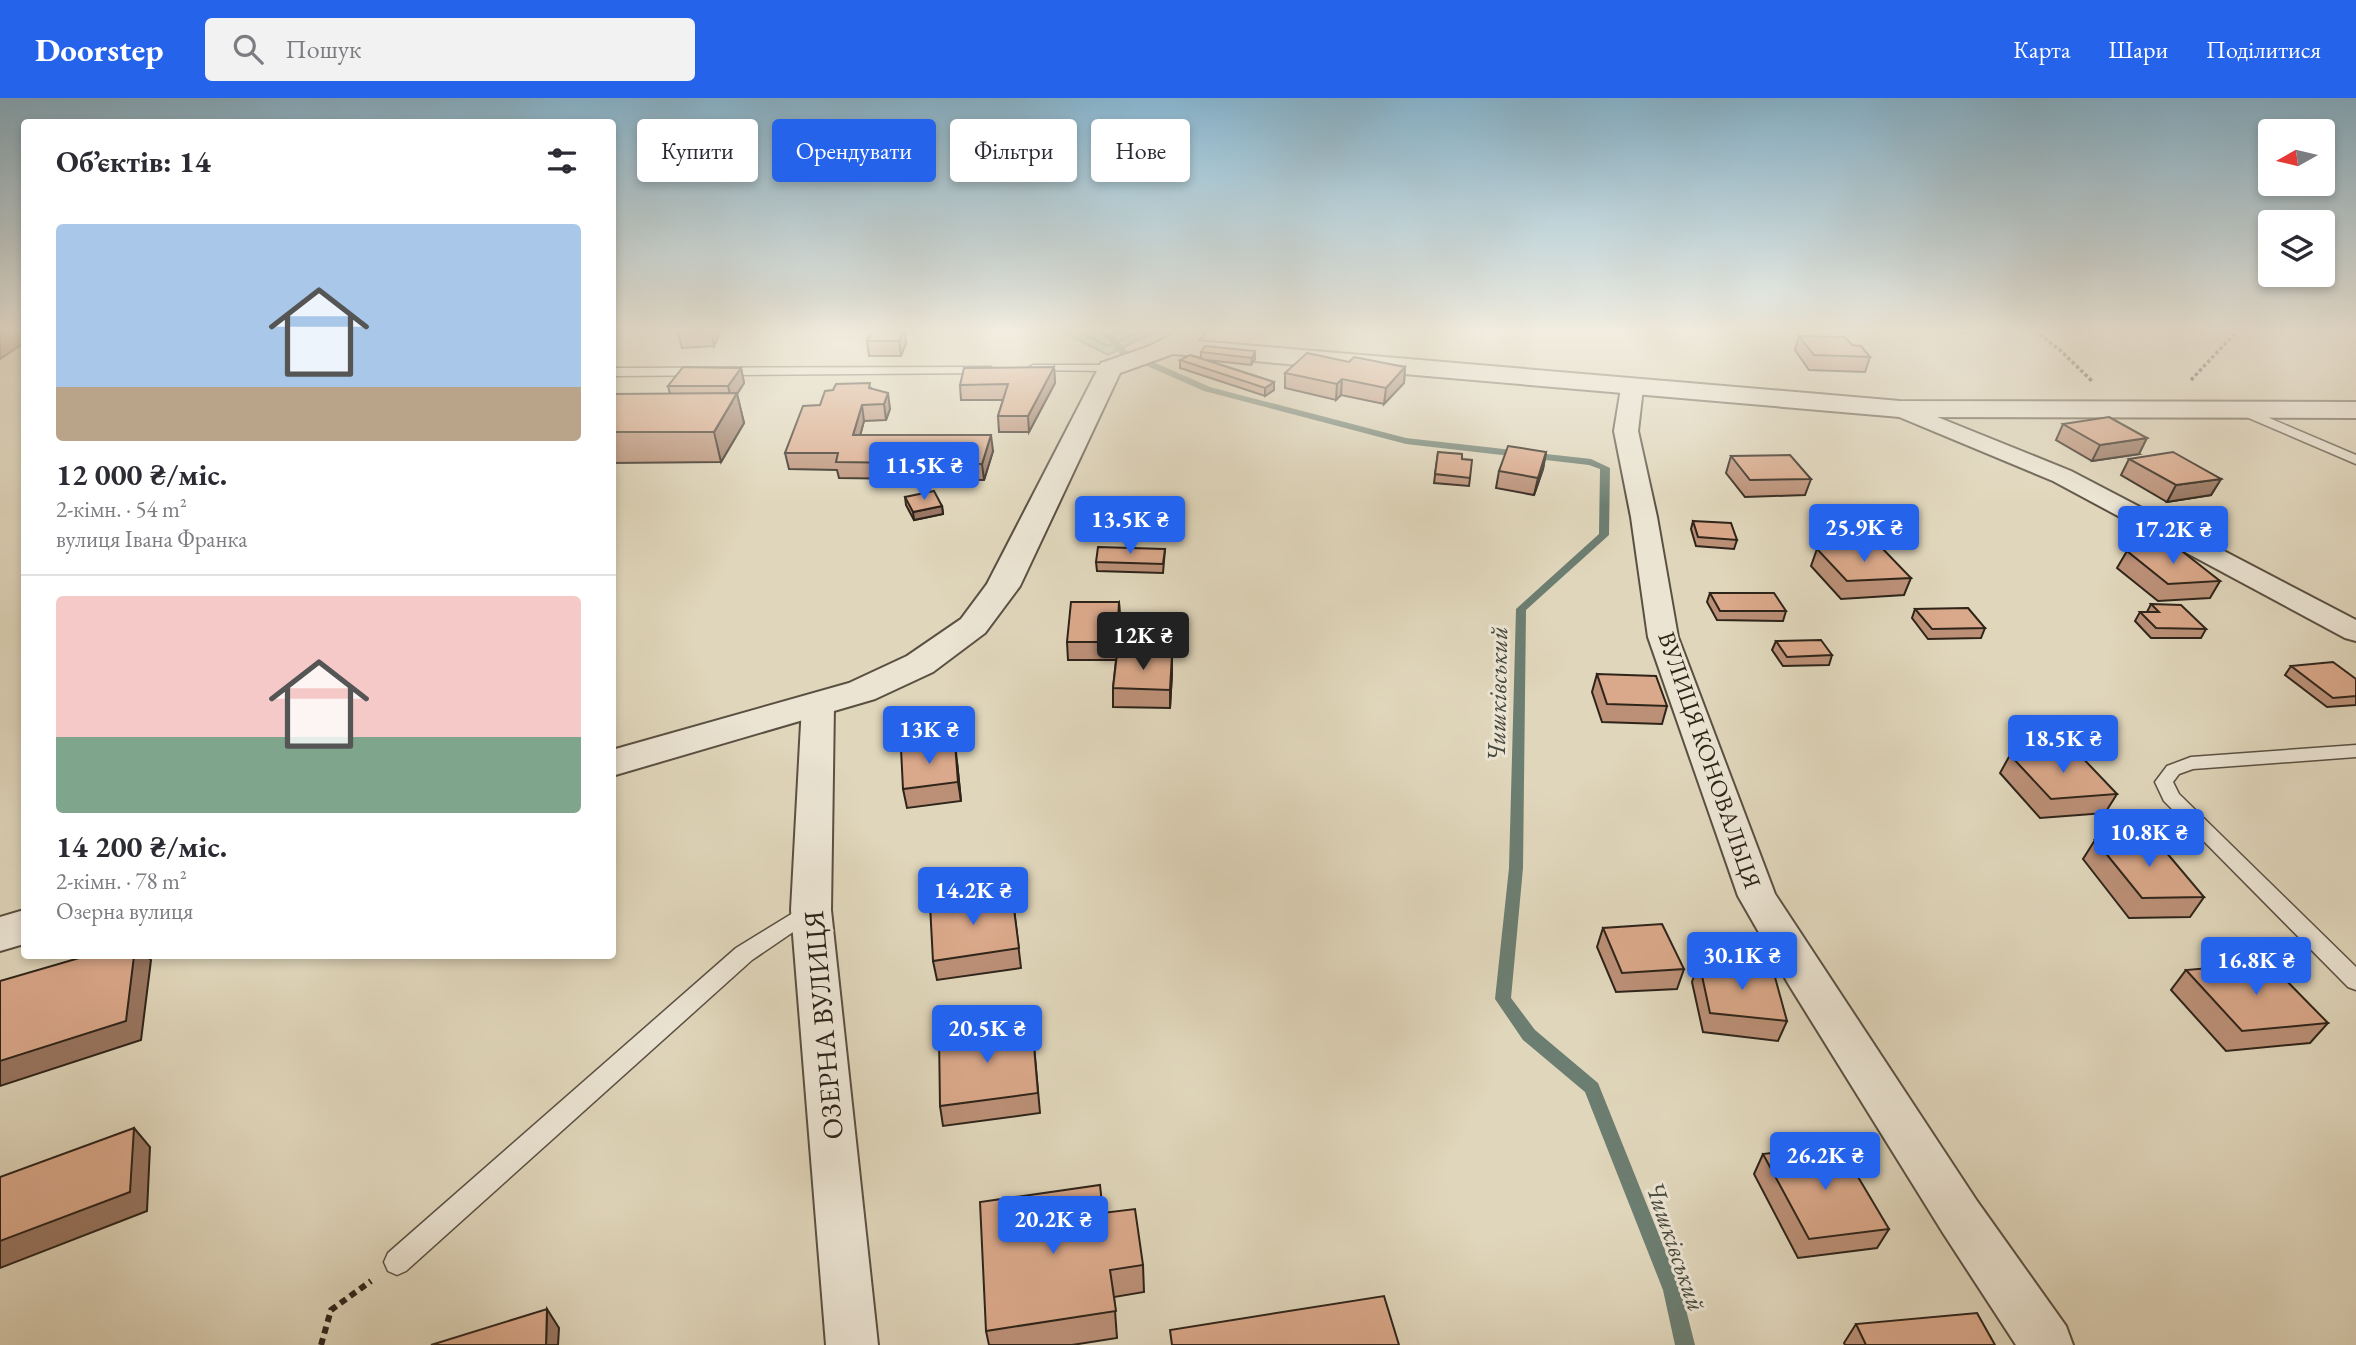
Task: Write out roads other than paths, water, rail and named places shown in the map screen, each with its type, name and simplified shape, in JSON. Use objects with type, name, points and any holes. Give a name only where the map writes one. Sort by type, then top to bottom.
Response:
[{"type":"street","points":[[616,762],[818,705],[871,687],[920,664],[974,626],[1003,586],[1105,389]]},
{"type":"street","name":"ВУЛИЦЯ КОНОВАЛЬЦЯ","points":[[1632,389],[1626,430],[1644,517],[1663,637],[1757,897],[1960,1217],[2047,1345]]},
{"type":"street","points":[[1659,389],[1899,409],[2356,410]]},
{"type":"street","points":[[1899,409],[2062,476],[2356,632]]},
{"type":"street","name":"ОЗЕРНА ВУЛИЦЯ","points":[[818,705],[811,910],[852,1345]]},
{"type":"street","points":[[0,934],[21,928]]},
{"type":"lane","points":[[2241,410],[2356,460]]},
{"type":"lane","points":[[2356,751],[2192,764],[2173,770],[2164,782],[2171,797],[2356,981]]},
{"type":"lane","points":[[397,1262],[744,954],[811,910]]},
{"type":"waterway","name":"Чишківський","points":[[1208,389],[1406,441],[1591,462],[1605,468],[1604,535],[1521,609],[1516,868],[1503,999],[1529,1035],[1592,1088],[1672,1290],[1685,1345]]}]
